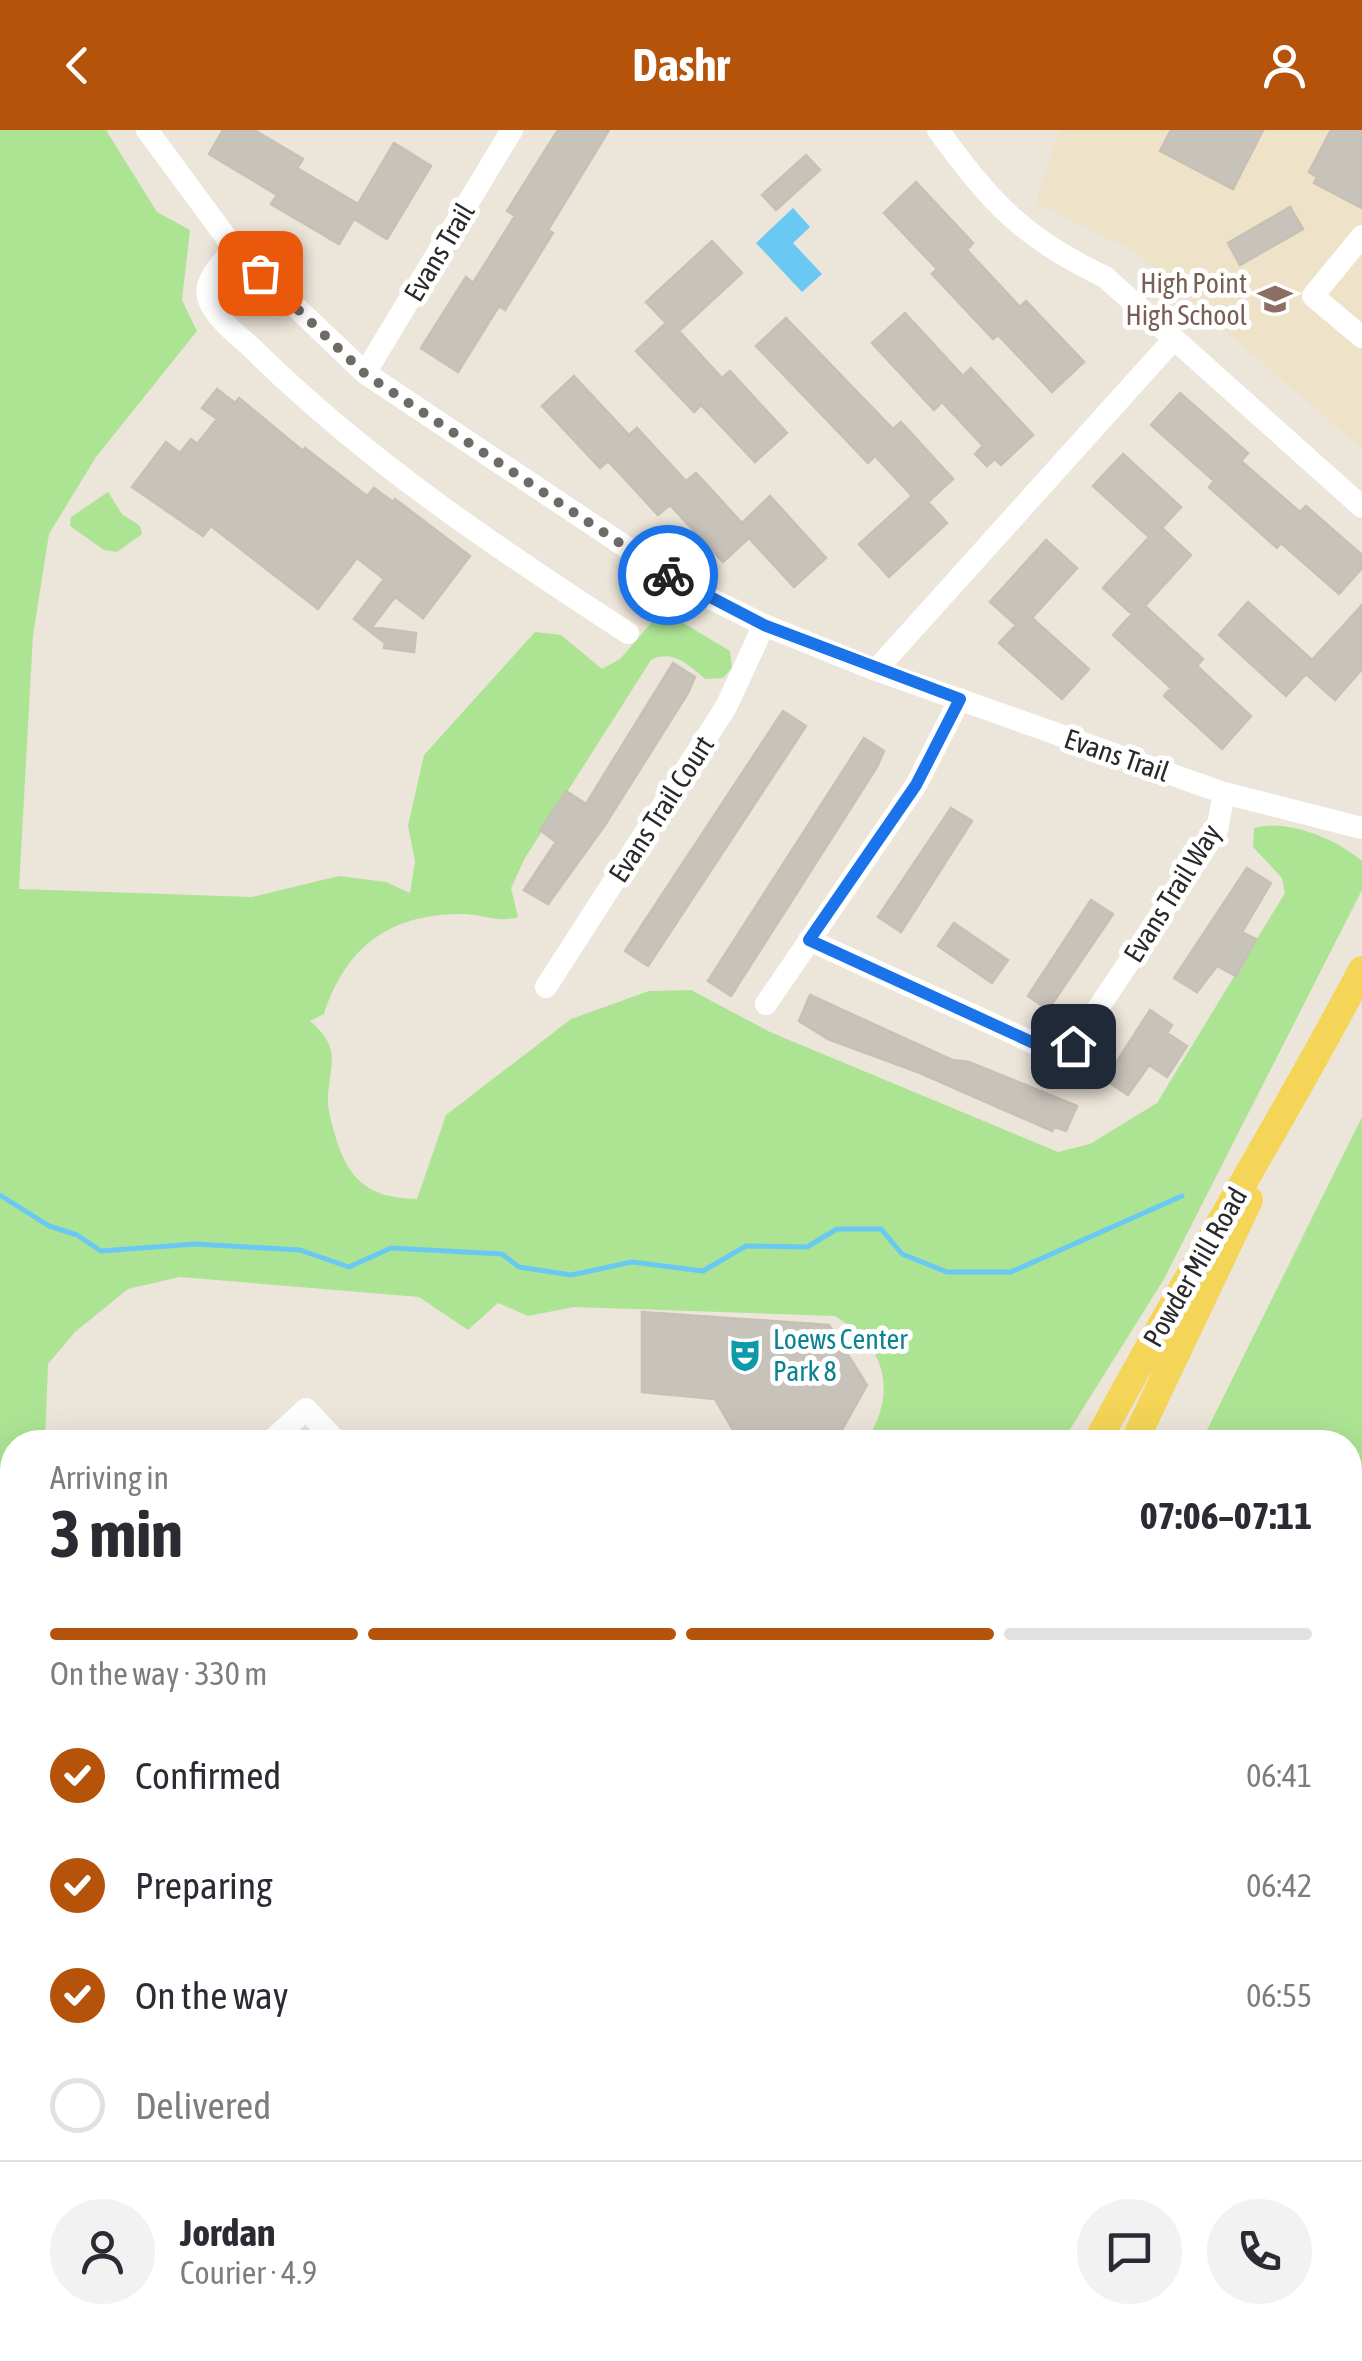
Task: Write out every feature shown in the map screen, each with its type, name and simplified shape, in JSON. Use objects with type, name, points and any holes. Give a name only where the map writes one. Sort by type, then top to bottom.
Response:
[{"type":"main road","name":"Powder Mill Road","points":[[1140,1430],[1203,1304],[1297,1094],[1362,970]]},
{"type":"main road","name":"Powder Mill Road","points":[[1104,1430],[1178,1290],[1297,1094]]},
{"type":"street","name":"Evans Trail","points":[[147,130],[234,248],[365,374],[683,584],[764,625],[876,670],[1224,792],[1362,828]]},
{"type":"street","name":"Evans Trail","points":[[365,374],[512,130]]},
{"type":"street","points":[[938,130],[1014,224],[1054,252],[1105,277],[1362,508]]},
{"type":"street","points":[[1362,236],[1313,296],[1362,337]]},
{"type":"street","points":[[234,248],[207,288],[208,298],[222,320],[282,378],[452,518],[628,633]]},
{"type":"street","points":[[876,670],[1174,339]]},
{"type":"street","name":"Evans Trail Court","points":[[546,987],[726,708],[764,625]]},
{"type":"street","points":[[766,1004],[916,785],[960,699]]},
{"type":"street","name":"Evans Trail Way","points":[[809,940],[1060,1055],[1073,1046],[1217,830],[1224,792]]},
{"type":"street","points":[[283,1430],[306,1409],[326,1430]]},
{"type":"shaded area","name":"High Point High School","points":[[1059,130],[1362,130],[1362,449],[1135,252],[1036,203]]},
{"type":"green space","points":[[0,130],[106,130],[157,212],[190,230],[182,300],[197,331],[96,457],[49,534],[33,635],[19,889],[252,897],[339,876],[386,882],[410,893],[415,861],[408,826],[424,755],[535,632],[561,635],[602,669],[620,659],[652,622],[680,621],[730,651],[732,668],[723,678],[705,679],[673,657],[651,660],[525,858],[511,888],[518,917],[439,915],[394,927],[359,952],[345,969],[324,1014],[310,1021],[327,1039],[332,1056],[328,1106],[340,1151],[354,1175],[373,1190],[417,1199],[446,1115],[571,1019],[649,991],[691,990],[770,1032],[1058,1152],[1090,1144],[1157,1103],[1285,893],[1282,878],[1253,847],[1254,828],[1281,826],[1311,832],[1362,861],[1362,890],[1164,1279],[1070,1430],[872,1430],[882,1405],[882,1371],[866,1341],[835,1316],[574,1307],[528,1316],[498,1303],[468,1330],[419,1297],[180,1277],[128,1289],[75,1332],[48,1364],[45,1430],[0,1430]]},
{"type":"green space","points":[[108,492],[122,514],[140,526],[142,534],[117,552],[104,550],[70,526],[71,517]]},
{"type":"green space","points":[[1362,1117],[1362,1430],[1207,1430]]},
{"type":"water","points":[[793,208],[810,227],[793,243],[822,274],[802,292],[756,243]]},
{"type":"building","points":[[223,130],[254,130],[303,159],[297,168],[358,204],[394,143],[431,166],[387,239],[354,219],[339,244],[271,204],[277,195],[209,154]]},
{"type":"building","points":[[558,130],[609,130],[548,230],[553,233],[505,310],[499,306],[458,372],[421,348],[466,277],[473,283],[515,216],[507,211]]},
{"type":"building","points":[[1171,130],[1263,130],[1233,189],[1160,151]]},
{"type":"building","points":[[1331,130],[1362,130],[1362,208],[1314,183],[1317,177],[1309,172]]},
{"type":"building","points":[[806,155],[820,170],[776,210],[762,195]]},
{"type":"building","points":[[916,182],[973,243],[967,250],[1020,307],[1026,301],[1084,362],[1052,392],[998,335],[993,339],[932,274],[937,269],[884,213]]},
{"type":"building","points":[[1290,207],[1303,229],[1240,265],[1228,243]]},
{"type":"building","points":[[712,241],[742,273],[679,331],[722,378],[730,371],[787,433],[755,462],[701,405],[694,412],[636,351],[666,323],[646,302]]},
{"type":"building","points":[[905,313],[963,376],[971,368],[1033,435],[1001,465],[995,459],[987,466],[975,454],[983,446],[942,402],[934,410],[872,343]]},
{"type":"building","points":[[786,318],[893,429],[901,422],[953,479],[928,502],[947,523],[889,577],[859,544],[912,496],[875,456],[868,463],[756,346]]},
{"type":"building","points":[[574,376],[629,435],[637,428],[686,481],[696,473],[742,523],[770,496],[826,558],[794,587],[749,538],[723,562],[670,505],[658,515],[608,461],[600,468],[542,406]]},
{"type":"building","points":[[217,389],[235,403],[239,398],[303,451],[305,448],[367,496],[374,488],[393,502],[395,499],[470,556],[423,618],[395,597],[372,627],[416,633],[414,652],[384,648],[385,643],[354,619],[384,579],[357,558],[318,609],[211,526],[203,536],[132,487],[166,442],[180,453],[191,439],[197,444],[217,419],[202,408]]},
{"type":"building","points":[[1180,393],[1248,453],[1241,461],[1300,512],[1306,506],[1362,555],[1362,568],[1339,594],[1281,543],[1277,548],[1209,487],[1214,481],[1151,425]]},
{"type":"building","points":[[1123,454],[1181,507],[1162,528],[1191,555],[1145,606],[1203,659],[1197,666],[1251,716],[1222,749],[1164,696],[1171,688],[1113,635],[1132,614],[1103,588],[1149,537],[1093,486]]},
{"type":"building","points":[[1046,540],[1077,568],[1032,618],[1089,669],[1062,699],[999,643],[1016,625],[990,602]]},
{"type":"building","points":[[1248,602],[1312,660],[1362,605],[1362,669],[1335,700],[1306,674],[1286,696],[1219,635]]},
{"type":"building","points":[[673,663],[695,677],[605,825],[548,904],[524,890],[556,842],[540,830],[566,791],[586,804]]},
{"type":"building","points":[[783,711],[806,726],[648,966],[625,951]]},
{"type":"building","points":[[864,738],[884,751],[877,767],[731,996],[708,981]]},
{"type":"building","points":[[951,808],[972,821],[901,932],[878,917]]},
{"type":"building","points":[[1247,868],[1271,883],[1242,932],[1256,939],[1236,976],[1217,966],[1197,992],[1174,978]]},
{"type":"building","points":[[1091,900],[1113,914],[1048,1010],[1028,996]]},
{"type":"building","points":[[954,923],[1008,960],[992,983],[938,946]]},
{"type":"building","points":[[810,995],[952,1060],[969,1062],[1077,1106],[1066,1131],[1055,1127],[1052,1131],[920,1073],[828,1039],[799,1021]]},
{"type":"building","points":[[1150,1010],[1172,1025],[1167,1033],[1187,1046],[1167,1077],[1149,1065],[1128,1095],[1105,1080]]},
{"type":"building","name":"Loews Center Park 8","points":[[642,1312],[829,1325],[867,1385],[842,1430],[733,1430],[715,1399],[642,1392]]},
{"type":"waterway","points":[[0,1195],[49,1226],[77,1235],[101,1251],[195,1244],[300,1250],[349,1267],[391,1248],[502,1254],[519,1267],[571,1275],[632,1262],[703,1271],[746,1246],[807,1247],[837,1229],[881,1229],[902,1254],[947,1272],[1011,1272],[1182,1196]]},
{"type":"way so far","points":[[260,273],[365,374],[668,575]]},
{"type":"place","name":"High Point High School","points":[[1275,299]]},
{"type":"place","name":"Loews Center Park 8","points":[[745,1355]]},
{"type":"route","points":[[668,575],[764,625],[960,699],[916,785],[809,940],[1060,1055],[1073,1046]]}]
